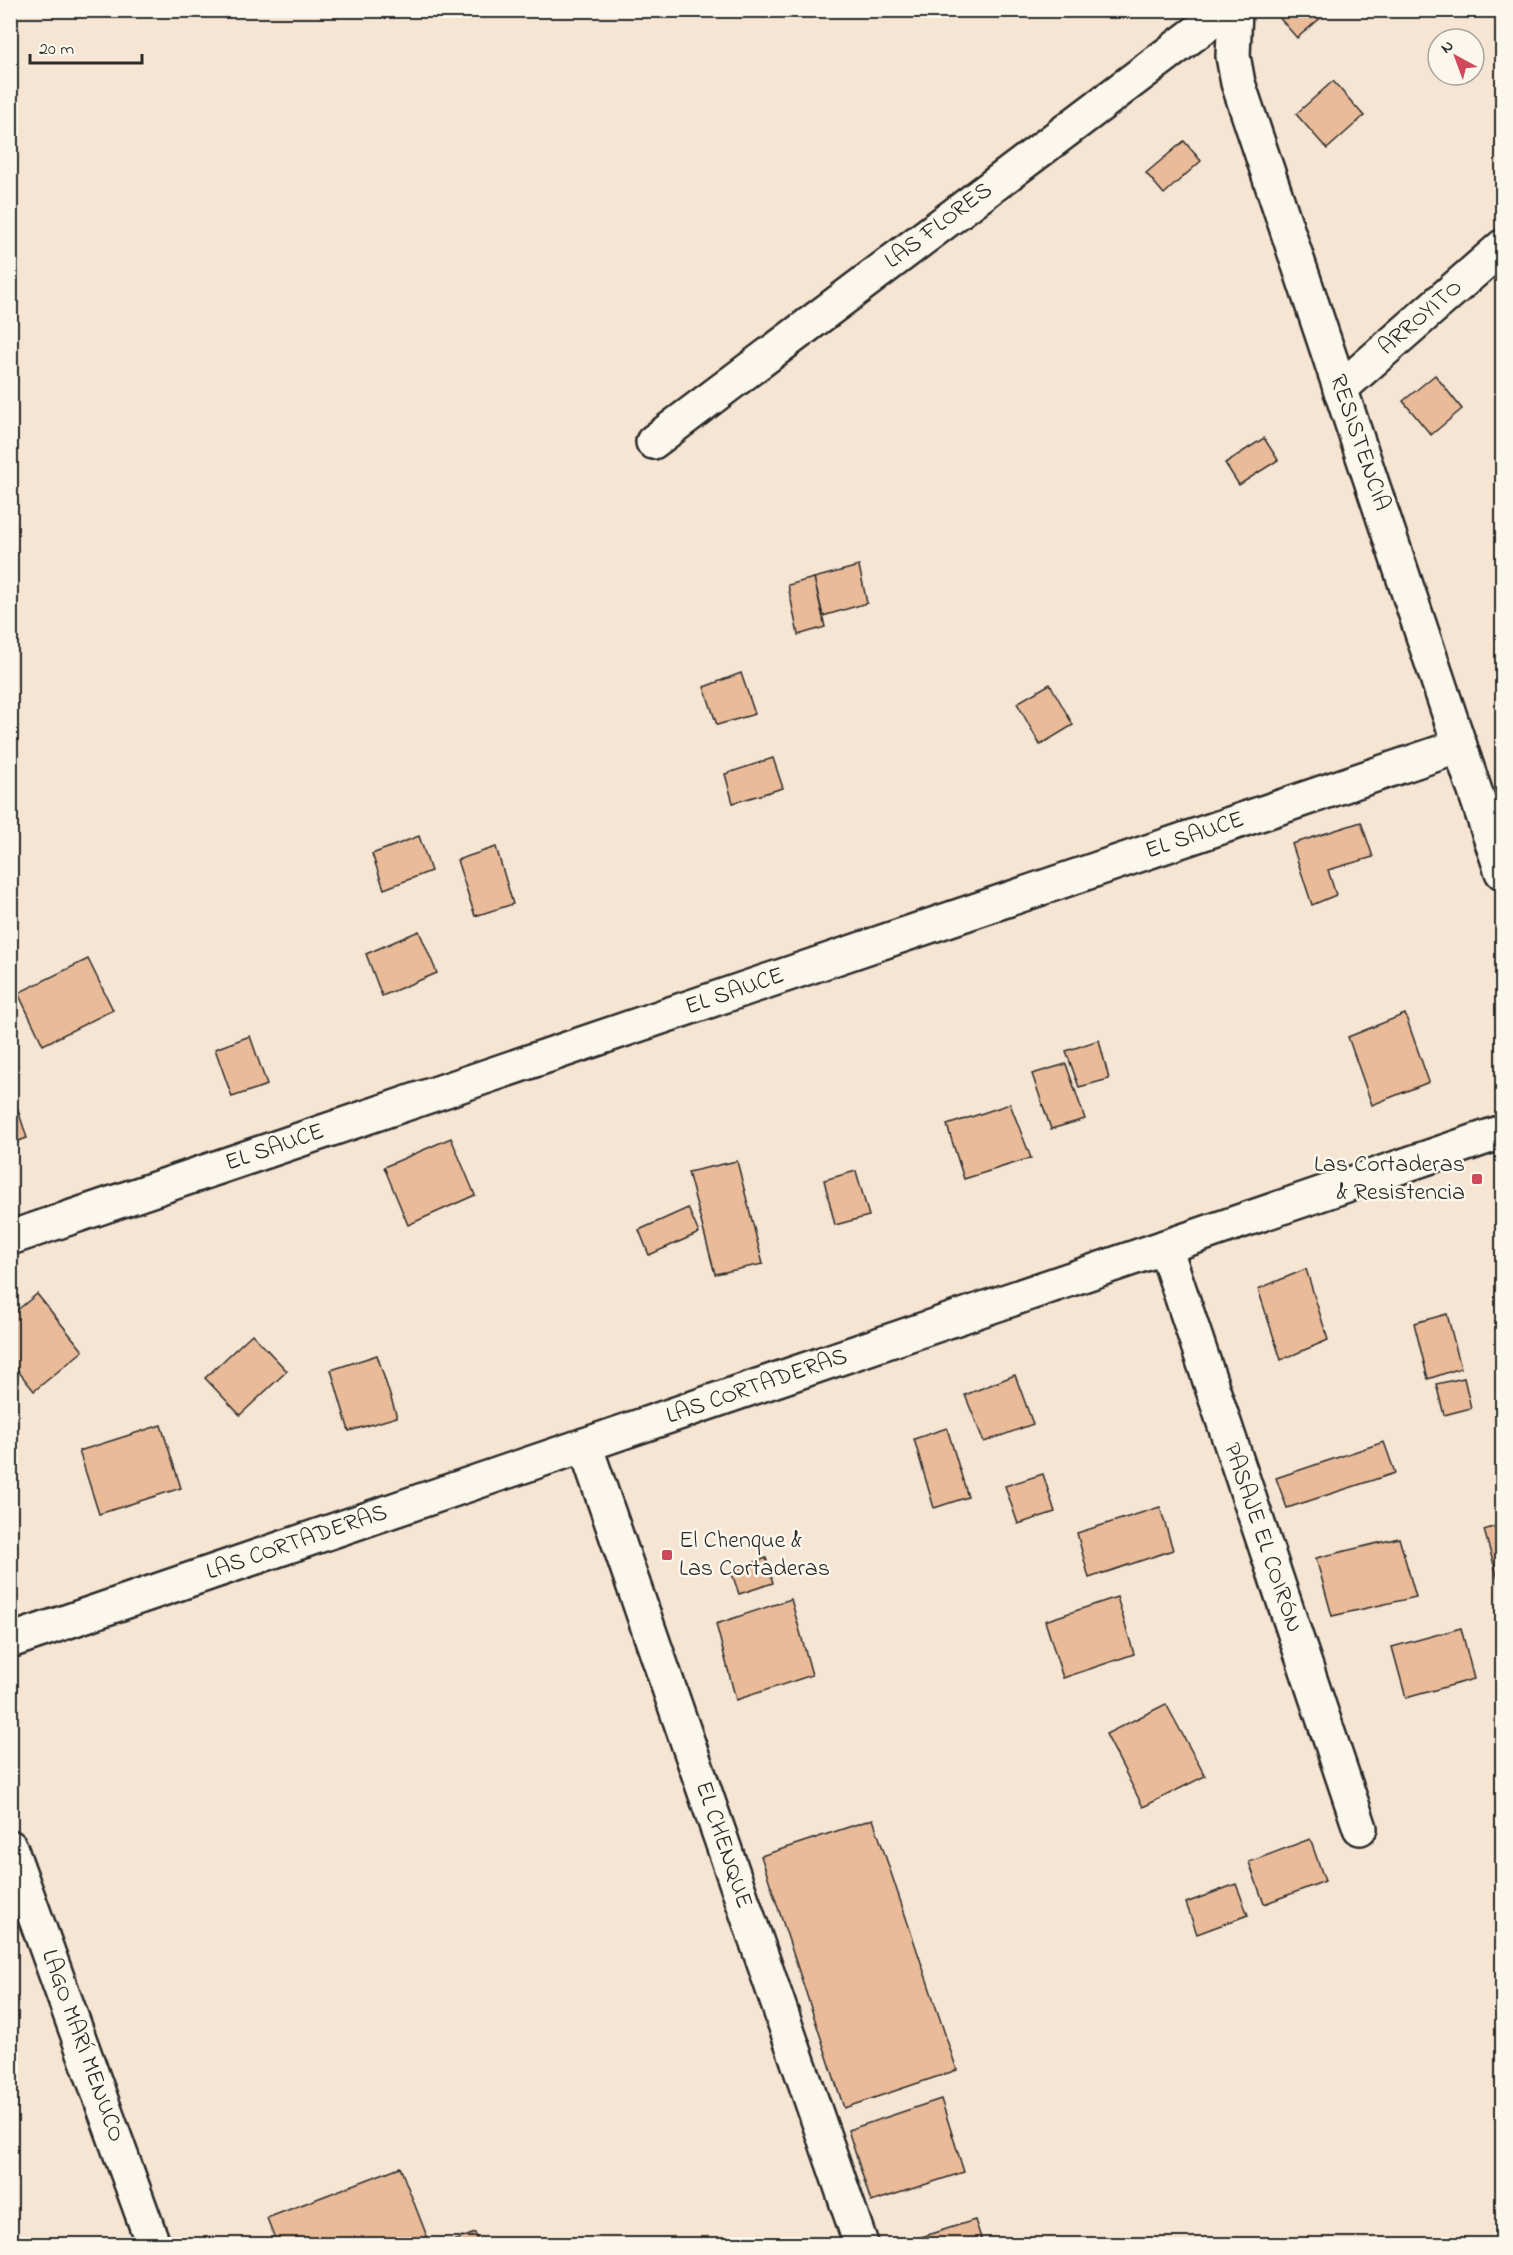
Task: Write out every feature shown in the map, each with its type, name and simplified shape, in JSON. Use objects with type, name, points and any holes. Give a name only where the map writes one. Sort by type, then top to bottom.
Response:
[{"type":"street","name":"LAS FLORES","points":[[653,442],[1226,10]]},
{"type":"street","name":"RESISTENCIA","points":[[1235,10],[1233,56],[1238,83],[1503,872]]},
{"type":"street","name":"ARROYITO","points":[[1340,389],[1503,247]]},
{"type":"street","name":"EL SAUCE","points":[[10,1238],[1460,746]]},
{"type":"street","name":"LAS CORTADERAS","points":[[10,1641],[1503,1132]]},
{"type":"street","name":"PASAJE EL COIRÓN","points":[[1165,1248],[1360,1828]]},
{"type":"street","name":"EL CHENQUE","points":[[585,1445],[861,2244]]},
{"type":"street","name":"LAGO MARÍ MENUCO","points":[[10,1847],[153,2244]]},
{"type":"building","points":[[1284,10],[1330,10],[1297,38],[1278,16]]},
{"type":"building","points":[[1333,81],[1364,116],[1327,149],[1296,114]]},
{"type":"building","points":[[1184,141],[1201,161],[1164,194],[1146,173]]},
{"type":"building","points":[[1435,375],[1462,409],[1431,435],[1403,401]]},
{"type":"building","points":[[1264,438],[1278,460],[1239,485],[1225,463]]},
{"type":"building","points":[[859,566],[867,603],[823,616],[814,578]]},
{"type":"building","points":[[814,578],[825,627],[798,635],[788,585]]},
{"type":"building","points":[[741,673],[755,714],[717,725],[704,687]]},
{"type":"building","points":[[1050,684],[1073,725],[1040,745],[1017,703]]},
{"type":"building","points":[[773,758],[783,788],[733,803],[725,774]]},
{"type":"building","points":[[1361,822],[1373,857],[1328,870],[1336,895],[1312,905],[1292,844]]},
{"type":"building","points":[[419,836],[431,871],[384,889],[372,854]]},
{"type":"building","points":[[496,847],[513,904],[475,916],[457,860]]},
{"type":"building","points":[[419,931],[437,973],[382,996],[366,954]]},
{"type":"building","points":[[88,959],[113,1010],[43,1045],[18,993]]},
{"type":"building","points":[[1405,1014],[1429,1082],[1372,1105],[1348,1037]]},
{"type":"building","points":[[250,1036],[267,1085],[232,1097],[215,1049]]},
{"type":"building","points":[[1099,1040],[1109,1079],[1079,1087],[1066,1051]]},
{"type":"building","points":[[1066,1064],[1085,1119],[1051,1129],[1032,1074]]},
{"type":"building","points":[[10,1085],[27,1138],[10,1144]]},
{"type":"building","points":[[1010,1104],[1031,1158],[964,1179],[947,1125]]},
{"type":"building","points":[[451,1138],[475,1195],[408,1225],[384,1167]]},
{"type":"building","points":[[737,1161],[763,1264],[715,1274],[688,1172]]},
{"type":"building","points":[[856,1171],[869,1216],[835,1225],[824,1180]]},
{"type":"building","points":[[688,1208],[699,1233],[649,1255],[639,1230]]},
{"type":"building","points":[[1306,1269],[1328,1340],[1281,1360],[1258,1289]]},
{"type":"building","points":[[37,1294],[83,1351],[34,1391],[10,1361],[10,1316]]},
{"type":"building","points":[[1447,1314],[1461,1368],[1428,1379],[1414,1323]]},
{"type":"building","points":[[252,1334],[287,1371],[240,1415],[205,1378]]},
{"type":"building","points":[[377,1355],[397,1417],[349,1431],[331,1370]]},
{"type":"building","points":[[1015,1375],[1033,1424],[984,1442],[965,1395]]},
{"type":"building","points":[[1464,1378],[1471,1408],[1444,1415],[1436,1384]]},
{"type":"building","points":[[161,1425],[181,1488],[99,1514],[79,1451]]},
{"type":"building","points":[[947,1428],[968,1497],[934,1508],[914,1439]]},
{"type":"building","points":[[1384,1442],[1395,1473],[1287,1508],[1276,1478]]},
{"type":"building","points":[[1043,1474],[1055,1512],[1018,1524],[1005,1486]]},
{"type":"building","points":[[1160,1507],[1173,1550],[1089,1578],[1077,1533]]},
{"type":"building","points":[[1502,1524],[1502,1593],[1484,1530]]},
{"type":"building","points":[[1399,1538],[1416,1597],[1332,1616],[1316,1558]]},
{"type":"building","points":[[766,1558],[773,1583],[739,1594],[731,1571]]},
{"type":"building","points":[[1117,1597],[1134,1654],[1063,1678],[1045,1621]]},
{"type":"building","points":[[791,1599],[812,1675],[736,1700],[716,1624]]},
{"type":"building","points":[[1461,1628],[1474,1679],[1406,1698],[1392,1647]]},
{"type":"building","points":[[1166,1704],[1205,1776],[1143,1807],[1106,1734]]},
{"type":"building","points":[[873,1819],[957,2070],[844,2108],[761,1856]]},
{"type":"building","points":[[1310,1839],[1325,1881],[1264,1904],[1249,1862]]},
{"type":"building","points":[[1236,1884],[1248,1915],[1197,1934],[1186,1903]]},
{"type":"building","points":[[941,2099],[964,2172],[871,2202],[848,2130]]},
{"type":"building","points":[[400,2167],[430,2244],[277,2244],[267,2218]]},
{"type":"building","points":[[975,2220],[983,2244],[899,2244]]},
{"type":"building","points":[[475,2233],[479,2244],[445,2244]]},
{"type":"place","name":"Las Cortaderas & Resistencia","points":[[1477,1179]]},
{"type":"place","name":"El Chenque & Las Cortaderas","points":[[667,1555]]}]
